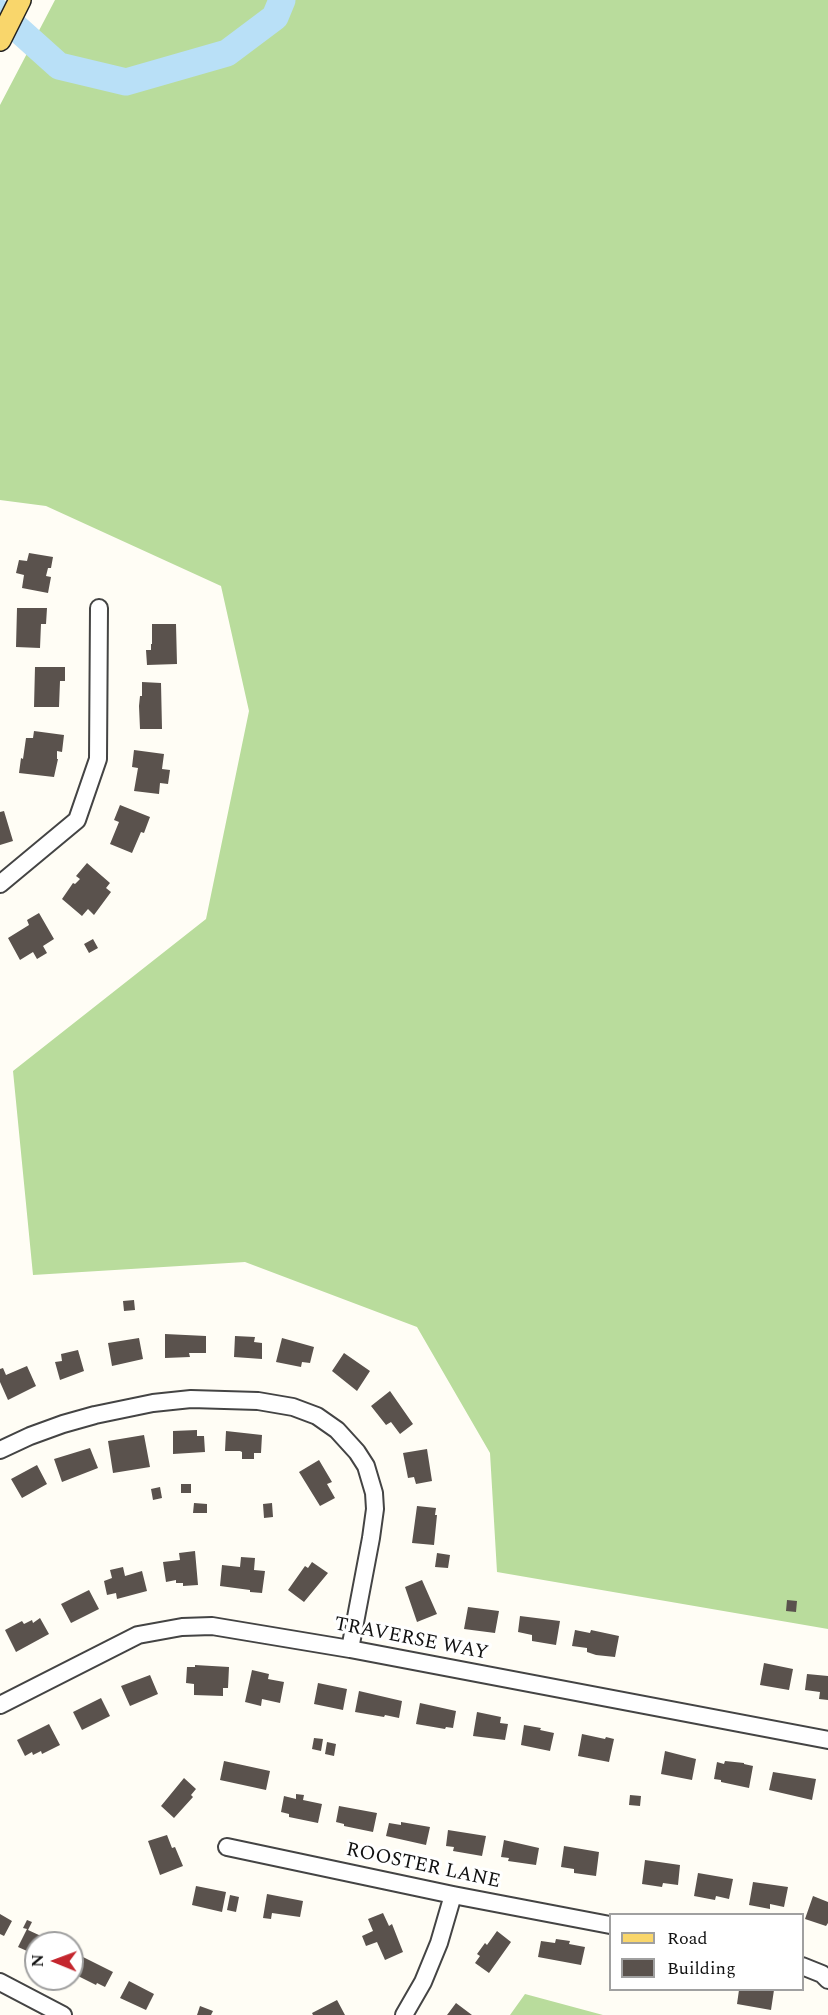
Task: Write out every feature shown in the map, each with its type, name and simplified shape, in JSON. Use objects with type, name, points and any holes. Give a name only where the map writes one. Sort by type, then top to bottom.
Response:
[{"type":"main road","points":[[0,40],[20,0]]},
{"type":"street","points":[[0,884],[77,820],[98,759],[99,608]]},
{"type":"street","points":[[0,1450],[30,1436],[74,1421],[122,1408],[163,1402],[191,1399],[276,1402],[317,1416],[337,1430],[357,1452],[366,1466],[374,1493],[375,1509],[371,1538],[350,1649]]},
{"type":"street","name":"TRAVERSE WAY","points":[[0,1705],[138,1635],[160,1630],[212,1626],[350,1649],[828,1740]]},
{"type":"street","name":"ROOSTER LANE","points":[[227,1847],[453,1895],[609,1925]]},
{"type":"street","points":[[404,2015],[423,1982],[439,1943],[453,1895]]},
{"type":"street","points":[[804,1967],[822,1974],[828,1980]]},
{"type":"street","points":[[0,1982],[63,2015]]},
{"type":"green space","points":[[55,0],[828,0],[828,1629],[497,1572],[490,1453],[417,1327],[245,1262],[33,1275],[13,1071],[206,919],[249,711],[221,586],[46,506],[0,500],[0,105]]},
{"type":"green space","points":[[525,1994],[603,2015],[510,2015]]},
{"type":"building","points":[[29,553],[53,557],[51,568],[48,568],[46,576],[51,577],[48,593],[22,588],[24,575],[16,573],[19,560],[27,561]]},
{"type":"building","points":[[17,608],[47,608],[46,624],[41,624],[40,648],[16,647]]},
{"type":"building","points":[[152,624],[176,624],[177,664],[147,665],[146,650],[151,650]]},
{"type":"building","points":[[35,667],[65,667],[65,681],[60,681],[59,707],[34,707]]},
{"type":"building","points":[[142,682],[161,683],[162,729],[140,729],[139,706]]},
{"type":"building","points":[[34,731],[64,735],[62,752],[57,751],[58,759],[54,777],[19,773],[26,738],[33,738]]},
{"type":"building","points":[[134,750],[164,754],[162,769],[170,770],[168,784],[160,783],[159,794],[134,791],[138,768],[132,767]]},
{"type":"building","points":[[120,805],[150,817],[132,853],[110,844],[119,822],[114,820]]},
{"type":"building","points":[[4,811],[13,841],[0,845],[0,812]]},
{"type":"building","points":[[87,863],[110,883],[106,888],[111,892],[94,915],[88,909],[82,916],[62,899],[73,883],[75,884],[80,879],[76,876]]},
{"type":"building","points":[[39,913],[54,939],[43,946],[47,953],[37,959],[33,952],[20,960],[8,938],[29,925],[27,920]]},
{"type":"building","points":[[93,939],[98,948],[89,953],[84,944]]},
{"type":"building","points":[[134,1300],[135,1310],[124,1311],[123,1301]]},
{"type":"building","points":[[165,1334],[206,1336],[206,1353],[189,1353],[190,1357],[165,1358]]},
{"type":"building","points":[[235,1336],[255,1337],[254,1342],[262,1343],[262,1359],[234,1357]]},
{"type":"building","points":[[139,1338],[143,1359],[112,1366],[108,1343]]},
{"type":"building","points":[[282,1338],[314,1347],[310,1363],[302,1362],[301,1367],[276,1362]]},
{"type":"building","points":[[78,1350],[84,1371],[60,1380],[55,1362],[62,1361],[61,1354]]},
{"type":"building","points":[[344,1353],[370,1371],[357,1391],[332,1371]]},
{"type":"building","points":[[27,1366],[36,1386],[8,1400],[0,1382],[0,1369],[3,1368],[6,1375]]},
{"type":"building","points":[[390,1391],[413,1424],[400,1434],[391,1422],[386,1425],[371,1406]]},
{"type":"building","points":[[197,1430],[197,1436],[204,1436],[205,1452],[173,1454],[173,1431]]},
{"type":"building","points":[[226,1431],[262,1435],[261,1453],[254,1453],[254,1459],[242,1459],[240,1451],[225,1451]]},
{"type":"building","points":[[144,1435],[150,1467],[113,1473],[108,1441]]},
{"type":"building","points":[[90,1448],[98,1468],[62,1482],[54,1459]]},
{"type":"building","points":[[427,1449],[432,1481],[416,1484],[414,1477],[408,1478],[403,1453]]},
{"type":"building","points":[[319,1460],[332,1482],[327,1484],[335,1498],[320,1506],[299,1472]]},
{"type":"building","points":[[37,1465],[47,1484],[22,1498],[11,1479]]},
{"type":"building","points":[[181,1484],[191,1484],[191,1493],[181,1493]]},
{"type":"building","points":[[160,1487],[162,1498],[153,1500],[151,1489]]},
{"type":"building","points":[[194,1503],[207,1504],[207,1513],[193,1513]]},
{"type":"building","points":[[272,1503],[273,1517],[264,1518],[263,1504]]},
{"type":"building","points":[[417,1506],[436,1508],[434,1545],[412,1543]]},
{"type":"building","points":[[195,1551],[198,1585],[183,1586],[183,1583],[176,1583],[176,1580],[166,1582],[163,1562],[180,1560],[179,1553]]},
{"type":"building","points":[[437,1553],[450,1555],[448,1568],[435,1567]]},
{"type":"building","points":[[241,1557],[255,1558],[254,1570],[265,1571],[262,1593],[220,1586],[222,1565],[240,1567]]},
{"type":"building","points":[[312,1562],[328,1573],[304,1602],[288,1590],[305,1566],[308,1568]]},
{"type":"building","points":[[123,1567],[125,1576],[142,1571],[147,1591],[117,1599],[116,1593],[107,1595],[104,1581],[112,1578],[110,1570]]},
{"type":"building","points":[[422,1580],[437,1614],[417,1622],[405,1587]]},
{"type":"building","points":[[89,1590],[99,1609],[71,1623],[61,1604]]},
{"type":"building","points":[[787,1600],[797,1601],[796,1612],[786,1611]]},
{"type":"building","points":[[468,1607],[499,1611],[495,1633],[464,1629]]},
{"type":"building","points":[[520,1616],[560,1621],[556,1645],[532,1641],[532,1635],[518,1632]]},
{"type":"building","points":[[40,1618],[49,1634],[16,1652],[5,1630],[22,1621],[24,1624],[32,1620],[33,1623]]},
{"type":"building","points":[[575,1630],[590,1633],[591,1630],[619,1636],[615,1657],[596,1655],[587,1652],[587,1648],[572,1646]]},
{"type":"building","points":[[764,1663],[793,1669],[789,1690],[760,1685]]},
{"type":"building","points":[[195,1665],[229,1667],[228,1688],[223,1688],[223,1696],[194,1695],[194,1684],[186,1683],[187,1667],[195,1667]]},
{"type":"building","points":[[252,1670],[269,1674],[268,1679],[284,1682],[280,1703],[262,1699],[261,1706],[245,1702]]},
{"type":"building","points":[[807,1674],[828,1676],[828,1700],[819,1699],[820,1692],[805,1690]]},
{"type":"building","points":[[150,1675],[158,1694],[130,1706],[121,1686]]},
{"type":"building","points":[[318,1683],[347,1689],[343,1710],[314,1704]]},
{"type":"building","points":[[359,1691],[402,1701],[399,1718],[355,1712]]},
{"type":"building","points":[[101,1698],[110,1716],[82,1730],[73,1712]]},
{"type":"building","points":[[420,1703],[456,1711],[453,1728],[446,1727],[445,1729],[416,1724]]},
{"type":"building","points":[[477,1712],[501,1717],[500,1723],[508,1724],[505,1740],[473,1736]]},
{"type":"building","points":[[49,1724],[60,1745],[42,1754],[41,1751],[33,1755],[32,1752],[25,1756],[17,1740]]},
{"type":"building","points":[[524,1725],[554,1733],[550,1751],[521,1745]]},
{"type":"building","points":[[582,1734],[614,1739],[609,1762],[578,1756]]},
{"type":"building","points":[[314,1738],[323,1739],[321,1751],[312,1749]]},
{"type":"building","points":[[327,1742],[336,1744],[334,1756],[325,1754]]},
{"type":"building","points":[[665,1751],[696,1759],[692,1780],[661,1774]]},
{"type":"building","points":[[224,1761],[270,1771],[266,1790],[220,1780]]},
{"type":"building","points":[[725,1761],[753,1766],[749,1788],[714,1779],[717,1762],[724,1764]]},
{"type":"building","points":[[773,1772],[816,1779],[812,1800],[769,1790]]},
{"type":"building","points":[[184,1778],[196,1789],[191,1795],[193,1797],[174,1818],[161,1806]]},
{"type":"building","points":[[296,1794],[304,1795],[303,1800],[322,1804],[318,1823],[289,1817],[289,1814],[281,1812],[284,1796],[296,1799]]},
{"type":"building","points":[[630,1795],[641,1796],[640,1806],[629,1805]]},
{"type":"building","points":[[339,1806],[377,1813],[373,1832],[336,1822]]},
{"type":"building","points":[[401,1822],[430,1827],[426,1845],[386,1836],[389,1823],[401,1825]]},
{"type":"building","points":[[448,1830],[486,1836],[482,1856],[453,1851],[454,1847],[446,1846]]},
{"type":"building","points":[[167,1835],[183,1866],[160,1875],[148,1841]]},
{"type":"building","points":[[504,1840],[539,1848],[536,1865],[508,1861],[509,1858],[501,1857]]},
{"type":"building","points":[[564,1846],[599,1852],[596,1876],[574,1873],[574,1869],[561,1867]]},
{"type":"building","points":[[645,1860],[680,1865],[678,1885],[663,1883],[662,1887],[642,1884]]},
{"type":"building","points":[[698,1873],[733,1879],[729,1899],[716,1896],[715,1900],[694,1896]]},
{"type":"building","points":[[753,1882],[788,1887],[784,1907],[770,1904],[770,1909],[749,1905]]},
{"type":"building","points":[[196,1886],[226,1892],[222,1912],[192,1905]]},
{"type":"building","points":[[267,1894],[303,1901],[300,1917],[272,1913],[271,1919],[263,1918]]},
{"type":"building","points":[[230,1895],[239,1897],[236,1912],[227,1910]]},
{"type":"building","points":[[813,1896],[828,1902],[826,1926],[805,1919]]},
{"type":"building","points":[[383,1913],[389,1926],[392,1924],[403,1952],[385,1960],[377,1942],[366,1946],[362,1936],[373,1931],[368,1919]]},
{"type":"building","points":[[0,1914],[12,1921],[4,1936],[0,1934]]},
{"type":"building","points":[[27,1920],[32,1922],[28,1930],[30,1931],[23,1928]]},
{"type":"building","points":[[497,1931],[511,1942],[489,1973],[475,1963],[480,1956],[477,1954]]},
{"type":"building","points":[[24,1935],[24,1950],[18,1947]]},
{"type":"building","points":[[556,1939],[585,1947],[581,1965],[538,1957],[541,1941],[555,1943]]},
{"type":"building","points":[[84,1958],[113,1972],[105,1987],[97,1983],[96,1985],[84,1979]]},
{"type":"building","points":[[129,1981],[154,1994],[146,2010],[120,1998]]},
{"type":"building","points":[[739,1991],[774,1991],[771,2010],[737,2004]]},
{"type":"building","points":[[337,2000],[345,2015],[313,2015],[312,2013]]},
{"type":"building","points":[[456,2003],[472,2015],[447,2015]]},
{"type":"building","points":[[200,2006],[213,2011],[211,2015],[197,2015]]},
{"type":"waterway","points":[[0,13],[59,66],[126,82],[227,53],[275,17],[282,0]]}]
